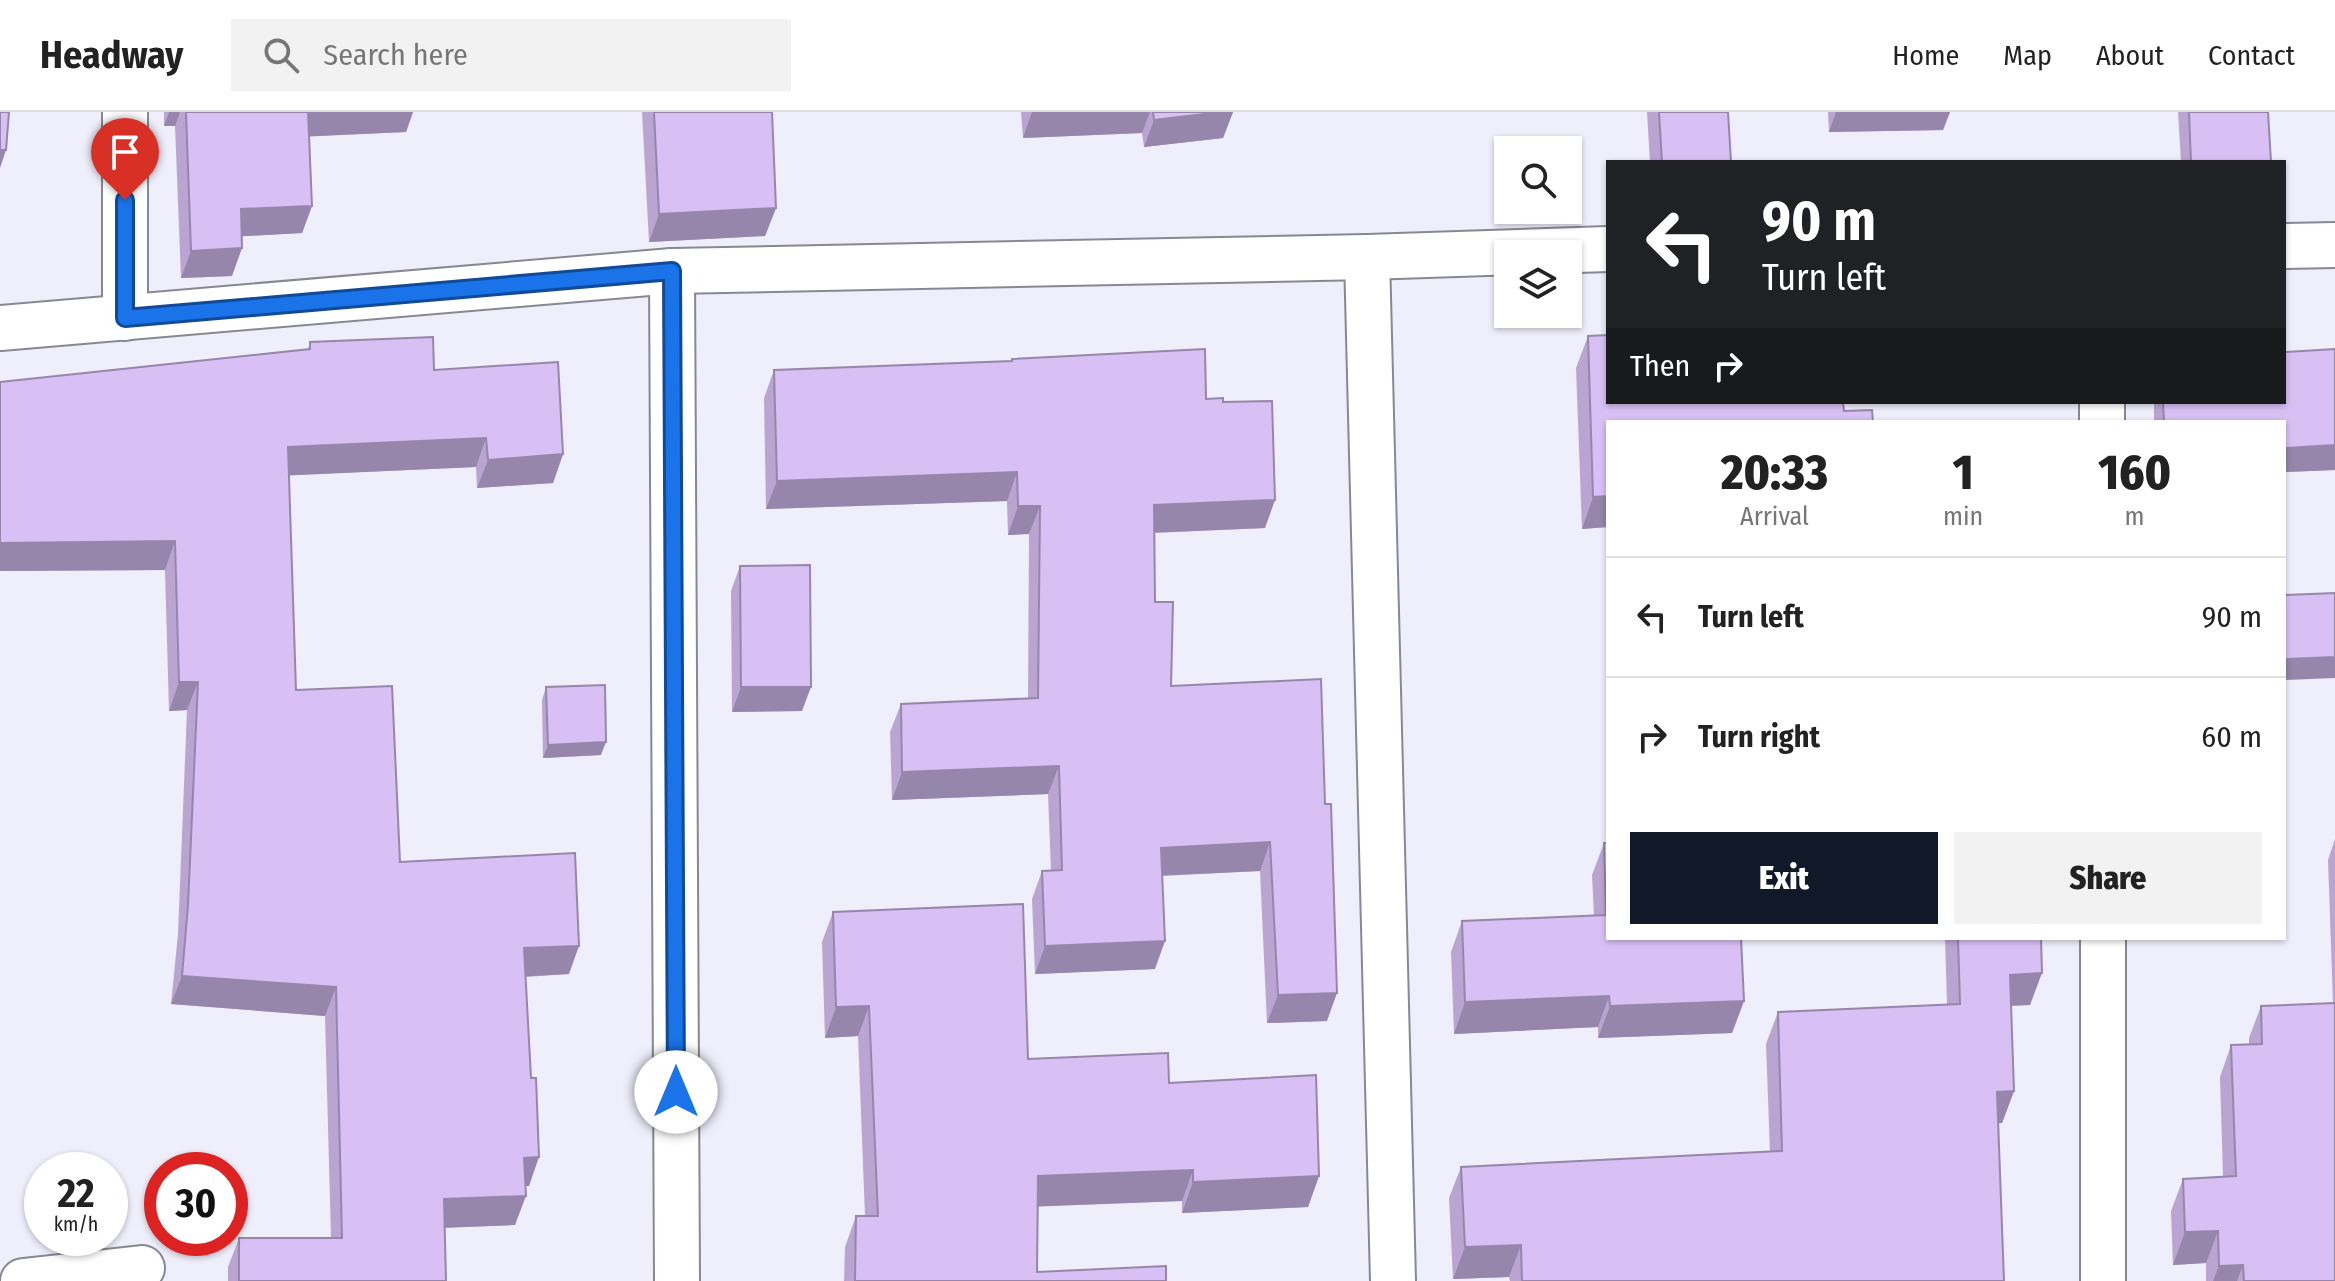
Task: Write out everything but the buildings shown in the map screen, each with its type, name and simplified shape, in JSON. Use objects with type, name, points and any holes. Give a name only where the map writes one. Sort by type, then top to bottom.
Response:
[{"type":"street","points":[[125,112],[125,318]]},
{"type":"street","points":[[2286,246],[2335,245]]},
{"type":"street","points":[[0,328],[672,271],[1606,249]]},
{"type":"street","points":[[1367,257],[1393,1281]]},
{"type":"street","points":[[672,271],[677,1281]]},
{"type":"street","points":[[2103,940],[2103,1281]]},
{"type":"street","points":[[23,1281],[142,1268]]},
{"type":"route","points":[[125,200],[125,318],[672,271],[676,1092]]}]
